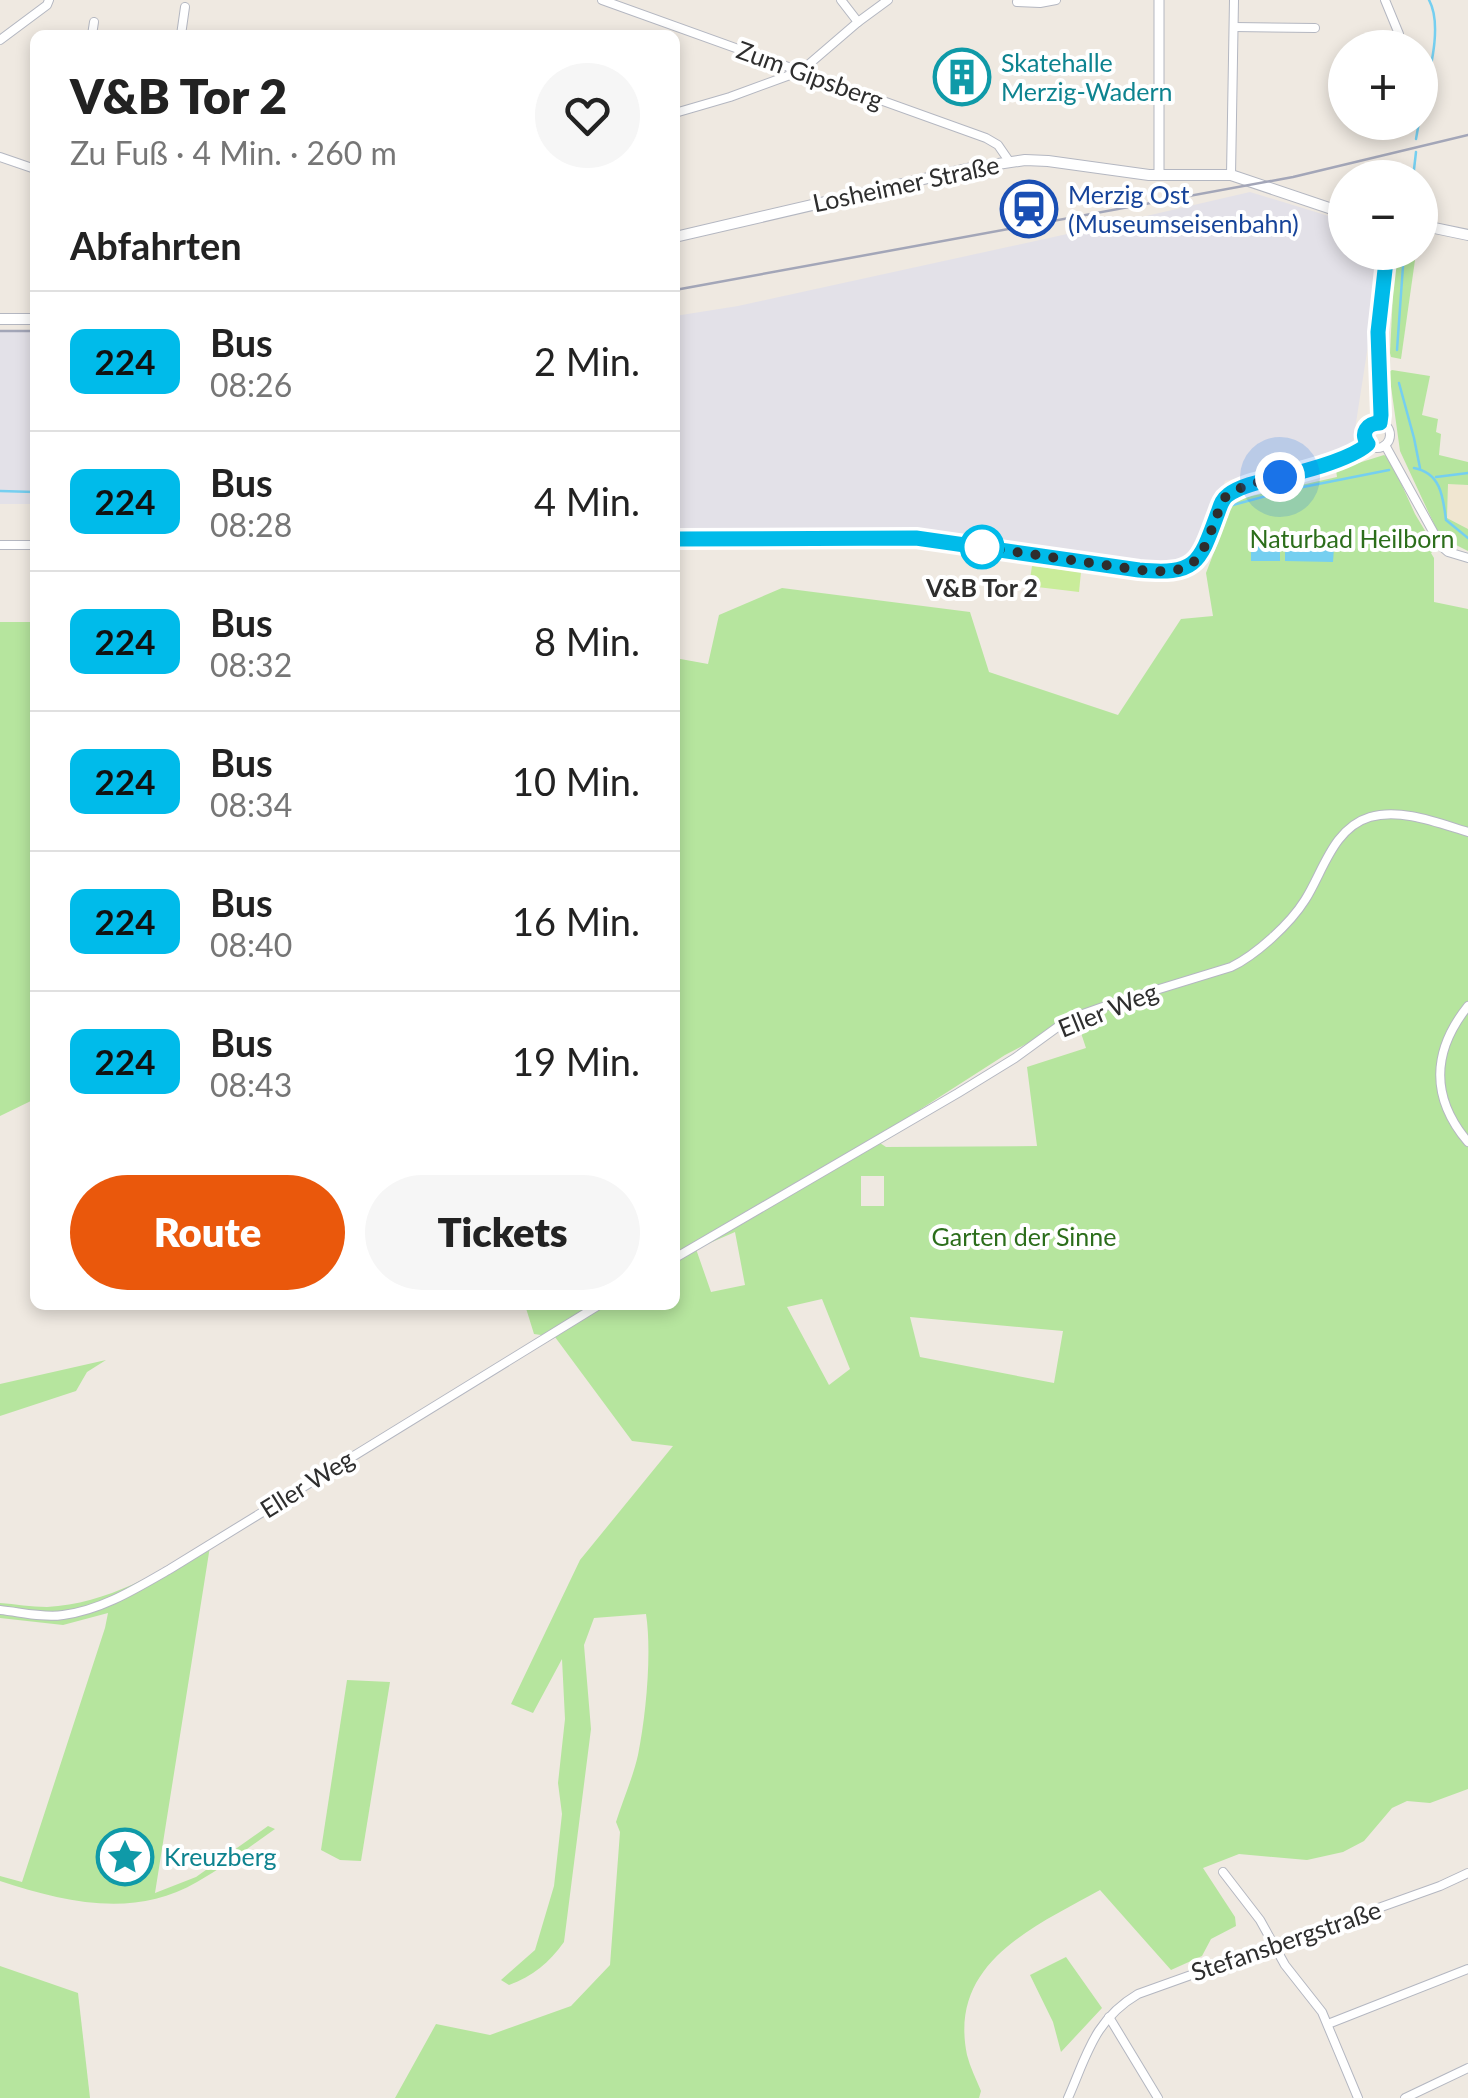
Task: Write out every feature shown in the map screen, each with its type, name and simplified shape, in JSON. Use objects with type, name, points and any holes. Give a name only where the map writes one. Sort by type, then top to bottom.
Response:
[{"type":"main road","name":"Losheimer Straße","points":[[680,236],[1008,161],[1048,161],[1159,175],[1231,174],[1328,206]]},
{"type":"main road","points":[[1438,229],[1468,235]]},
{"type":"main road","points":[[0,319],[30,319]]},
{"type":"street","points":[[0,40],[49,0]]},
{"type":"street","name":"Zum Gipsberg","points":[[602,0],[986,138],[998,145],[1008,161]]},
{"type":"street","points":[[840,0],[858,22]]},
{"type":"street","points":[[680,112],[801,71],[888,0]]},
{"type":"street","points":[[1017,2],[1056,0]]},
{"type":"street","points":[[1159,0],[1159,175]]},
{"type":"street","points":[[1231,174],[1234,0]]},
{"type":"street","points":[[1384,0],[1397,30]]},
{"type":"street","points":[[183,30],[185,7]]},
{"type":"street","points":[[93,30],[94,22]]},
{"type":"street","points":[[1234,27],[1314,28]]},
{"type":"street","points":[[0,157],[30,167]]},
{"type":"street","points":[[1380,423],[1378,332],[1386,270]]},
{"type":"street","points":[[1386,444],[1375,448],[1368,444],[1364,438],[1370,424],[1386,426],[1390,433],[1386,444],[1440,546],[1468,558]]},
{"type":"street","points":[[680,539],[916,538],[1139,570],[1179,570],[1193,564],[1205,549],[1228,494],[1350,456],[1368,444]]},
{"type":"street","points":[[0,545],[30,545]]},
{"type":"street","name":"Eller Weg","points":[[680,1255],[958,1093],[1070,1020],[1243,961],[1304,903],[1331,851],[1351,826],[1368,818],[1400,815],[1468,832]]},
{"type":"street","points":[[1468,1006],[1448,1037],[1440,1089],[1450,1117],[1468,1142]]},
{"type":"street","name":"Eller Weg","points":[[0,1610],[60,1616],[122,1596],[590,1310]]},
{"type":"street","points":[[1222,1872],[1260,1920],[1284,1965],[1322,2012],[1358,2098]]},
{"type":"street","name":"Stefansbergstraße","points":[[1108,2017],[1138,1994],[1468,1873]]},
{"type":"street","points":[[1328,2024],[1468,1968]]},
{"type":"street","points":[[1068,2098],[1089,2046],[1108,2017],[1158,2098]]},
{"type":"street","points":[[1405,2098],[1468,2068]]},
{"type":"shaded area","points":[[1250,192],[1328,216],[1328,270],[1375,270],[1353,442],[1325,458],[1225,481],[1191,560],[1170,566],[927,535],[680,534],[680,315],[738,306]]},
{"type":"shaded area","points":[[0,332],[30,332],[30,504],[0,504]]},
{"type":"shaded area","points":[[1448,483],[1468,485],[1468,529],[1447,518]]},
{"type":"green space","points":[[1394,270],[1414,270],[1401,359],[1391,357]]},
{"type":"green space","points":[[1389,372],[1430,376],[1422,415],[1438,419],[1439,455],[1468,462],[1468,485],[1448,484],[1447,518],[1468,529],[1468,551],[1440,537],[1400,451]]},
{"type":"green space","points":[[1384,455],[1390,459],[1436,549],[1431,553],[1434,602],[1468,609],[1468,1789],[1430,1803],[1407,1801],[1392,1808],[1364,1841],[1343,1852],[1307,1860],[1239,1854],[1203,1868],[1235,1917],[1236,1926],[1211,1939],[1202,1956],[1171,1970],[1100,1890],[1049,1918],[1002,1951],[983,1972],[970,1995],[965,2023],[967,2055],[981,2091],[979,2098],[395,2098],[436,2024],[490,2035],[571,2006],[610,1965],[620,1832],[616,1822],[638,1755],[646,1703],[646,1614],[594,1618],[584,1645],[591,1729],[564,1942],[540,1968],[509,1985],[501,1980],[535,1950],[554,1886],[562,1814],[558,1783],[565,1719],[562,1659],[533,1713],[511,1704],[580,1560],[673,1446],[632,1441],[555,1337],[534,1334],[527,1310],[680,1310],[680,659],[708,664],[719,615],[782,588],[970,612],[989,672],[1118,715],[1181,619],[1213,616],[1206,573],[1234,500],[1337,477],[1336,470]],"holes":[[[1076,1018],[1086,1048],[1027,1067],[1037,1146],[886,1147],[874,1139],[1005,1055]],[[861,1176],[884,1176],[884,1206],[861,1206]],[[735,1232],[745,1285],[711,1292],[696,1249]],[[822,1299],[850,1369],[829,1385],[787,1307]],[[910,1317],[1063,1331],[1054,1383],[920,1357]]]},
{"type":"green space","points":[[1032,566],[1081,572],[1079,592],[1029,586]]},
{"type":"green space","points":[[0,622],[30,622],[30,1101],[0,1116]]},
{"type":"green space","points":[[106,1360],[87,1372],[76,1391],[0,1416],[0,1384]]},
{"type":"green space","points":[[211,1540],[155,1893],[196,1877],[268,1826],[275,1829],[197,1882],[149,1900],[74,1900],[0,1881],[0,1876],[22,1882],[108,1613],[63,1625],[0,1618],[0,1603],[47,1607],[91,1600],[153,1574]]},
{"type":"green space","points":[[347,1680],[390,1682],[361,1861],[340,1860],[321,1850]]},
{"type":"green space","points":[[1066,1957],[1102,2008],[1061,2052],[1053,2022],[1030,1975]]},
{"type":"green space","points":[[0,1966],[78,1993],[90,2098],[0,2098]]},
{"type":"water","points":[[1335,534],[1333,562],[1285,561],[1285,540]]},
{"type":"water","points":[[1280,541],[1280,561],[1251,561],[1251,544]]},
{"type":"waterway","points":[[1429,0],[1435,30]]},
{"type":"waterway","points":[[1415,160],[1416,152]]},
{"type":"waterway","points":[[1397,350],[1403,270]]},
{"type":"waterway","points":[[1399,383],[1420,468]]},
{"type":"waterway","points":[[1414,468],[1435,481],[1446,520],[1468,538]]},
{"type":"waterway","points":[[1229,506],[1389,470]]},
{"type":"waterway","points":[[1436,477],[1468,473]]},
{"type":"waterway","points":[[0,491],[30,492]]},
{"type":"railway","points":[[680,289],[1293,177],[1468,135]]},
{"type":"railway","points":[[0,331],[30,331]]},
{"type":"bus line","name":"224","points":[[680,539],[916,538],[1139,570],[1179,570],[1193,564],[1205,549],[1228,494],[1350,456],[1368,444],[1365,430],[1370,424],[1380,423],[1381,415],[1378,332],[1385,270]]},
{"type":"place","name":"Skatehalle Merzig-Wadern","points":[[962,77]]},
{"type":"place","name":"Merzig Ost (Museumseisenbahn)","points":[[1029,209]]},
{"type":"place","name":"V&B Tor 2","points":[[982,547]]},
{"type":"place","name":"Kreuzberg","points":[[125,1857]]},
{"type":"route","points":[[982,547],[1139,570],[1179,570],[1193,564],[1205,549],[1228,494],[1280,477]]},
{"type":"park label","name":"Naturbad Heilborn","points":[[1352,539]]},
{"type":"park label","name":"Garten der Sinne","points":[[1024,1237]]}]
